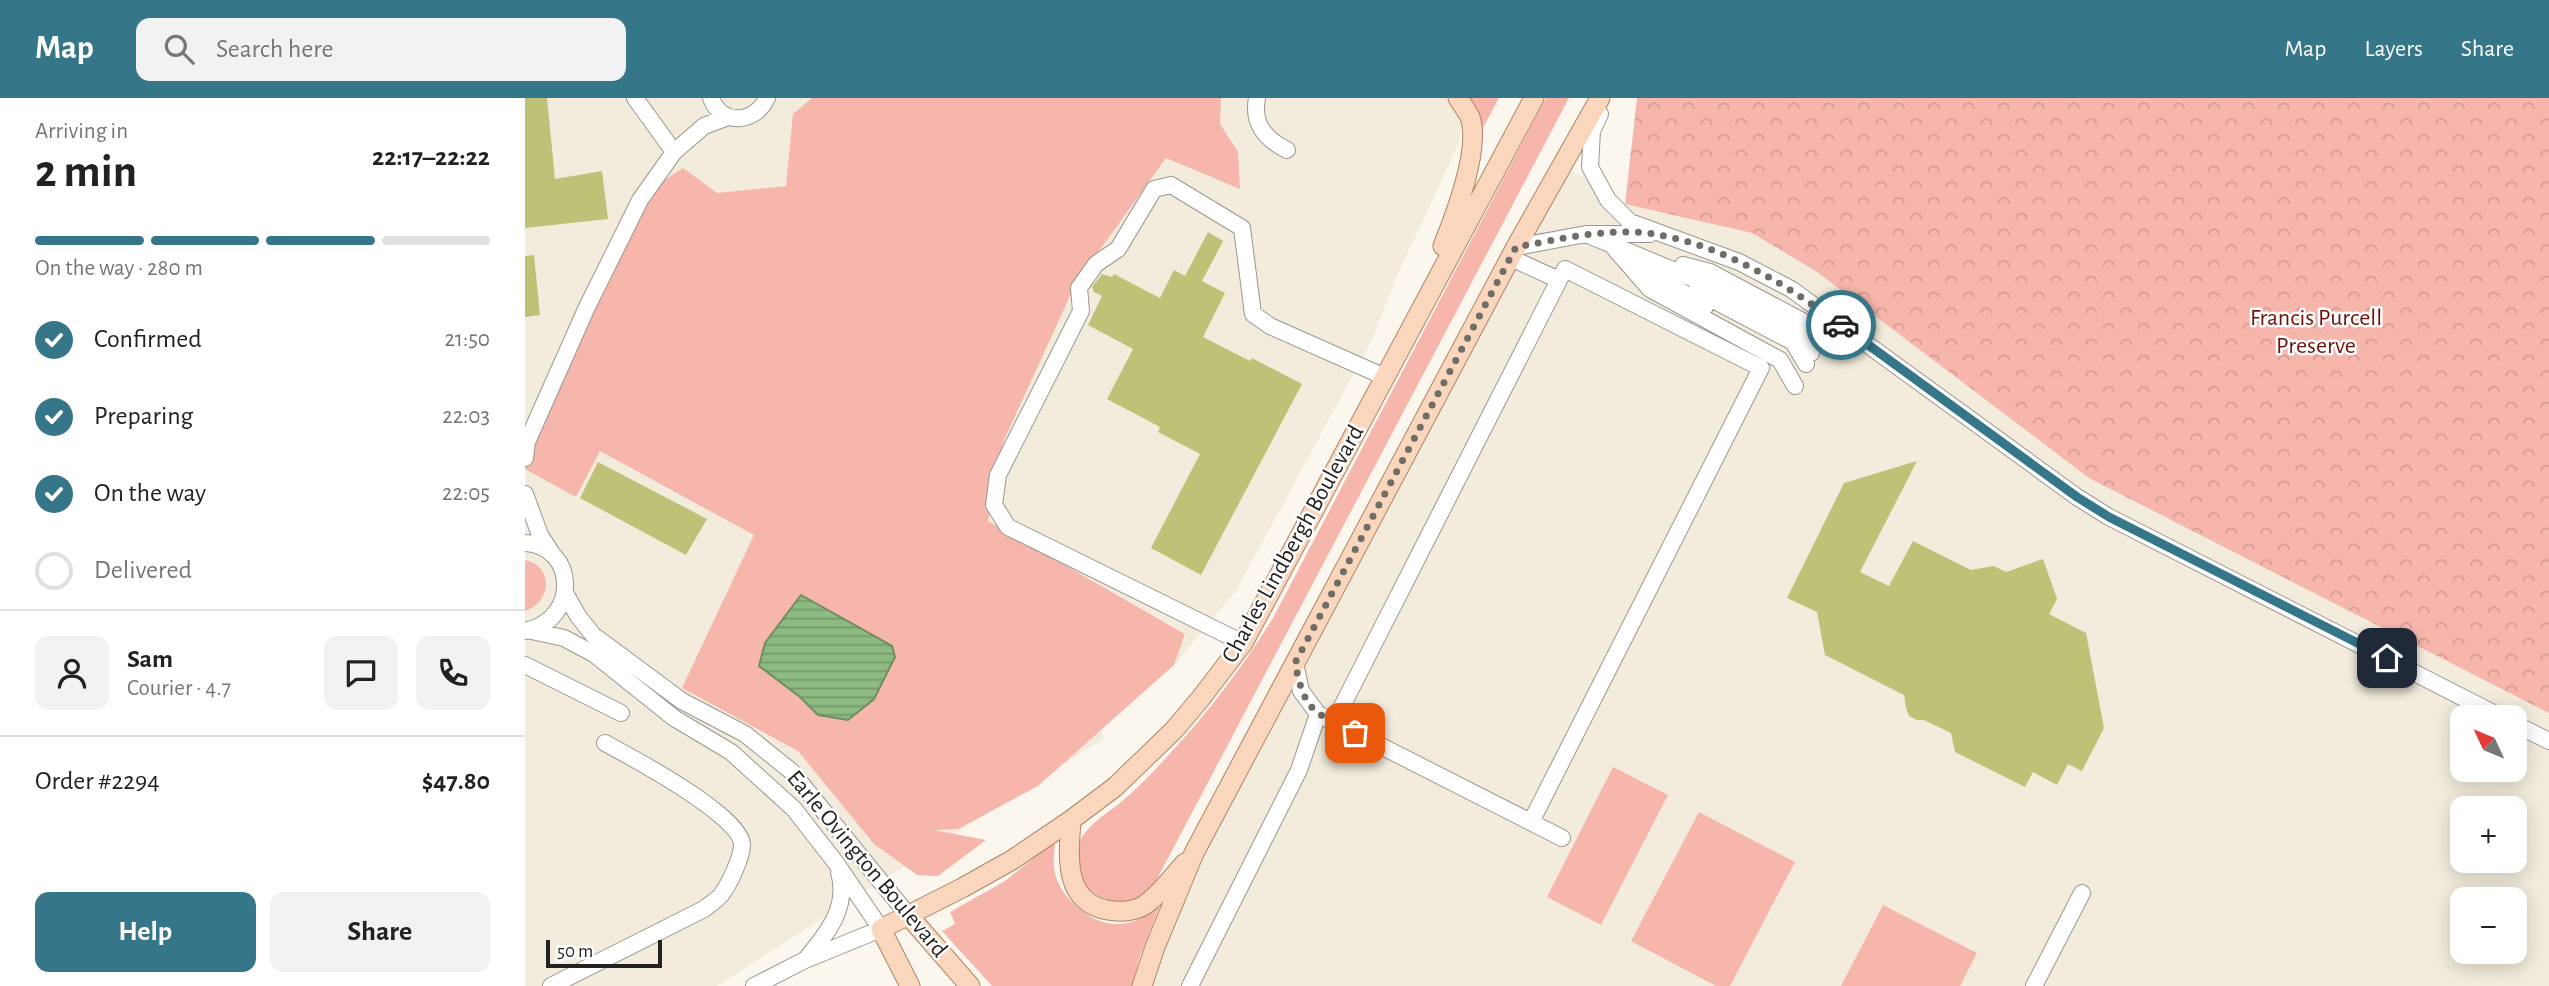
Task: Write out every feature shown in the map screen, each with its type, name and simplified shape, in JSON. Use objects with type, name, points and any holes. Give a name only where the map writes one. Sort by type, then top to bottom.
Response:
[{"type":"main road","points":[[1424,303],[1471,159],[1470,117],[1458,98]]},
{"type":"main road","name":"Charles Lindbergh Boulevard","points":[[881,929],[1012,860],[1115,788],[1174,730],[1244,643],[1534,98]]},
{"type":"main road","points":[[1142,986],[1194,853],[1599,98]]},
{"type":"main road","points":[[1072,820],[1069,862],[1071,879],[1078,892],[1089,903],[1102,909],[1122,912],[1142,907],[1194,853]]},
{"type":"main road","name":"Earle Ovington Boulevard","points":[[908,915],[970,986]]},
{"type":"main road","name":"Earle Ovington Boulevard","points":[[881,929],[910,986]]},
{"type":"street","points":[[635,98],[674,152]]},
{"type":"street","points":[[711,98],[717,110],[728,117],[745,119],[754,115],[767,98]]},
{"type":"street","points":[[1257,98],[1255,107],[1258,125],[1272,142],[1287,150]]},
{"type":"street","points":[[1606,98],[1592,131],[1590,167],[1608,200],[1630,222],[1739,262],[1791,289],[2066,489],[2109,517],[2478,705]]},
{"type":"street","points":[[525,458],[527,442],[587,307],[640,200],[674,152],[704,126],[728,117]]},
{"type":"street","points":[[1244,643],[1008,527],[994,505],[997,475],[1081,311],[1079,288],[1096,264],[1118,249],[1154,189],[1171,185],[1243,228],[1252,314],[1270,326],[1385,377]]},
{"type":"street","points":[[1514,253],[1586,234],[1659,234]]},
{"type":"street","points":[[1586,234],[1793,342],[1803,370]]},
{"type":"street","points":[[1613,247],[1710,272],[1806,323],[1815,341],[1803,370]]},
{"type":"street","points":[[1613,247],[1650,289],[1803,370]]},
{"type":"street","points":[[1514,253],[1559,281]]},
{"type":"street","points":[[1334,722],[1565,269],[1762,368],[1531,822]]},
{"type":"street","name":"Earle Ovington Boulevard","points":[[525,494],[540,535],[556,560],[565,581],[565,593],[593,635],[682,701],[745,734],[791,771],[908,915]]},
{"type":"street","points":[[525,544],[545,550],[556,560]]},
{"type":"street","points":[[526,630],[541,626],[552,618],[561,607],[565,593]]},
{"type":"street","name":"Earle Ovington Boulevard","points":[[526,630],[564,638],[594,653],[674,718],[731,752],[794,809],[836,863],[881,929]]},
{"type":"street","points":[[1295,663],[1301,691],[1318,714],[1562,838]]},
{"type":"street","points":[[525,665],[621,713]]},
{"type":"street","points":[[648,698],[656,682]]},
{"type":"street","points":[[1190,986],[1299,770],[1318,714]]},
{"type":"street","points":[[2527,729],[2549,741]]},
{"type":"street","points":[[551,986],[704,909],[721,895],[734,872],[742,845],[738,831],[717,813],[661,773],[605,743]]},
{"type":"street","points":[[805,960],[829,931],[838,915],[842,895],[836,863]]},
{"type":"street","points":[[2034,986],[2082,893]]},
{"type":"street","name":"Charles Lindbergh Boulevard","points":[[754,986],[805,960],[881,929]]},
{"type":"shaded area","points":[[525,98],[1450,98],[1462,119],[1459,143],[1397,276],[1372,340],[1236,591],[1174,665],[1185,633],[989,522],[1105,738],[717,986],[525,986]]},
{"type":"shaded area","points":[[1566,167],[1625,204],[1752,233],[2549,713],[2549,986],[1145,986],[1197,852]]},
{"type":"shaded area","points":[[801,595],[892,646],[895,657],[874,699],[848,720],[818,715],[800,697],[759,666],[765,643]]},
{"type":"green space","points":[[812,98],[1221,98],[1220,124],[1238,152],[1240,189],[1166,158],[1076,283],[1004,440],[988,521],[1185,634],[1174,665],[1038,786],[958,829],[934,830],[986,840],[938,876],[917,875],[874,844],[798,751],[682,688],[754,535],[600,451],[576,497],[525,469],[525,451],[638,197],[683,168],[717,193],[786,186],[793,114]]},
{"type":"green space","points":[[1467,98],[1499,98],[1477,139]]},
{"type":"green space","points":[[1546,98],[1569,98],[1156,881],[1140,896],[1127,901],[1102,898],[1083,881],[1077,869],[1079,843],[1092,825],[1143,782],[1208,710],[1273,618]]},
{"type":"green space","name":"Francis Purcell Preserve","points":[[1637,98],[2549,98],[2549,713],[2089,478],[1817,272],[1752,233],[1625,204]]},
{"type":"green space","points":[[525,560],[541,569],[546,585],[540,600],[525,611]]},
{"type":"green space","points":[[1613,767],[1668,795],[1601,925],[1547,897]]},
{"type":"green space","points":[[1699,812],[1795,862],[1730,986],[1716,986],[1631,941]]},
{"type":"green space","points":[[1055,841],[1056,878],[1067,897],[1085,913],[1105,922],[1122,924],[1139,919],[1160,906],[1140,956],[1132,986],[992,986],[942,931],[955,924],[950,912],[1005,881]]},
{"type":"green space","points":[[1883,905],[1977,953],[1960,986],[1841,986]]},
{"type":"building","points":[[525,98],[547,98],[555,179],[602,171],[608,219],[525,228]]},
{"type":"building","points":[[1208,232],[1223,241],[1202,281],[1225,293],[1203,337],[1302,384],[1201,575],[1151,548],[1200,454],[1158,432],[1160,427],[1107,399],[1133,349],[1088,325],[1102,296],[1094,292],[1092,287],[1102,274],[1112,277],[1114,274],[1160,298],[1174,270],[1185,276]]},
{"type":"building","points":[[534,255],[540,315],[525,317],[525,256]]},
{"type":"building","points":[[1917,461],[1860,572],[1889,586],[1913,541],[1971,570],[1994,566],[2006,572],[2043,559],[2057,599],[2049,614],[2086,633],[2104,728],[2082,771],[2068,764],[2057,785],[2033,772],[2025,787],[1955,752],[1951,733],[1909,716],[1904,695],[1825,655],[1817,612],[1787,598],[1844,483]]},
{"type":"building","points":[[598,462],[707,519],[686,555],[580,498]]},
{"type":"way so far","points":[[1355,733],[1318,714],[1305,700],[1295,663],[1516,247],[1586,234],[1659,234],[1739,262],[1791,289],[1841,325]]},
{"type":"route","points":[[1841,325],[2077,497],[2109,517],[2387,658]]}]
